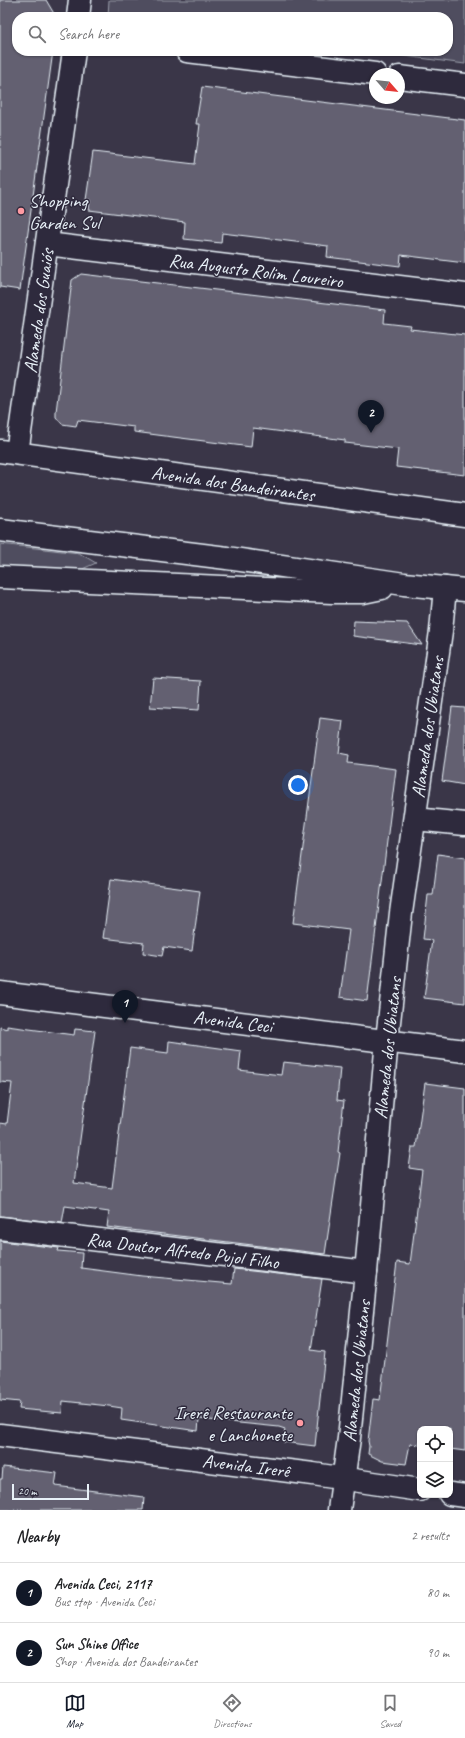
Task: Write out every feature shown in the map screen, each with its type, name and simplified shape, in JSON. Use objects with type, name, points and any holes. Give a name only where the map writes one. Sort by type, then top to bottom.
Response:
[{"type":"main road","points":[[79,12],[80,0]]},
{"type":"main road","name":"Alameda dos Guaiós","points":[[8,452],[46,244],[73,56]]},
{"type":"main road","points":[[228,56],[369,73]]},
{"type":"main road","points":[[405,78],[465,85]]},
{"type":"main road","name":"Rua Augusto Rolim Loureiro","points":[[46,244],[465,295]]},
{"type":"main road","name":"Avenida dos Bandeirantes","points":[[8,452],[465,515]]},
{"type":"main road","points":[[0,530],[227,558],[404,584],[455,589]]},
{"type":"main road","points":[[0,577],[332,592],[363,592],[404,584]]},
{"type":"main road","name":"Alameda dos Ubiatans","points":[[339,1510],[366,1272],[387,1040],[401,913],[441,631],[455,589]]},
{"type":"main road","points":[[414,819],[465,824]]},
{"type":"main road","name":"Avenida Ceci","points":[[0,993],[387,1040],[465,1051]]},
{"type":"main road","name":"Rua Doutor Alfredo Pujol Filho","points":[[0,1228],[366,1272]]},
{"type":"main road","name":"Avenida Irerê","points":[[0,1435],[417,1490]]},
{"type":"main road","points":[[453,1494],[465,1496]]},
{"type":"shaded area","points":[[109,0],[465,0],[465,64],[405,56],[453,56],[453,12],[108,12]]},
{"type":"shaded area","points":[[0,544],[79,553],[96,563],[80,570],[0,568]]},
{"type":"building","name":"Shopping Garden Sul","points":[[0,0],[46,0],[53,12],[12,12],[12,56],[52,56],[20,290],[0,287]]},
{"type":"building","points":[[202,87],[465,120],[465,263],[401,255],[400,266],[327,257],[328,246],[222,233],[221,243],[184,239],[185,222],[89,210],[90,200],[86,200],[93,152],[195,164],[200,124],[196,124]]},
{"type":"building","points":[[81,274],[385,310],[384,323],[411,326],[410,329],[465,335],[465,475],[396,467],[398,449],[345,443],[345,440],[253,428],[251,447],[134,432],[134,427],[78,420],[76,426],[62,424],[56,417],[56,412],[72,280]]},
{"type":"building","points":[[354,621],[407,623],[422,645],[353,636]]},
{"type":"building","points":[[153,678],[201,681],[199,710],[150,707]]},
{"type":"building","points":[[452,707],[465,708],[465,785],[442,781]]},
{"type":"building","points":[[320,718],[343,721],[339,753],[349,755],[348,763],[396,769],[367,1001],[340,997],[349,930],[293,923]]},
{"type":"building","points":[[438,854],[465,858],[465,1003],[424,998],[432,940],[423,939],[428,895],[433,895]]},
{"type":"building","points":[[111,879],[200,891],[192,951],[164,947],[162,956],[143,953],[144,943],[103,938]]},
{"type":"building","points":[[7,1026],[74,1035],[75,1029],[95,1031],[74,1183],[112,1188],[130,1048],[168,1053],[169,1041],[241,1051],[239,1070],[281,1075],[283,1062],[340,1068],[337,1100],[344,1101],[338,1152],[340,1153],[325,1254],[107,1227],[109,1212],[65,1206],[62,1223],[0,1216],[0,1123],[7,1124],[12,1083],[0,1082],[0,1027],[7,1029]]},
{"type":"building","points":[[425,1083],[465,1088],[465,1451],[453,1449],[453,1426],[417,1426],[417,1445],[410,1444],[406,1464],[382,1461],[368,1454],[368,1441],[373,1399],[380,1400],[397,1262],[410,1264],[422,1170],[409,1168],[412,1147],[416,1147]]},
{"type":"building","points":[[0,1241],[59,1248],[58,1251],[82,1253],[81,1268],[142,1276],[232,1284],[234,1269],[322,1279],[311,1350],[325,1352],[315,1446],[283,1442],[285,1429],[279,1427],[199,1419],[198,1431],[121,1420],[122,1408],[63,1401],[62,1413],[19,1409],[20,1402],[0,1400]]},
{"type":"building","points":[[3,1467],[57,1473],[55,1486],[144,1497],[143,1510],[0,1510],[0,1479],[2,1479]]},
{"type":"place","name":"Shopping Garden Sul","points":[[21,211]]},
{"type":"place","name":"Sun Shine Office","points":[[371,433]]},
{"type":"place","name":"Avenida Ceci, 2117","points":[[125,1023]]},
{"type":"place","name":"Irerê Restaurante e Lanchonete","points":[[300,1423]]}]
